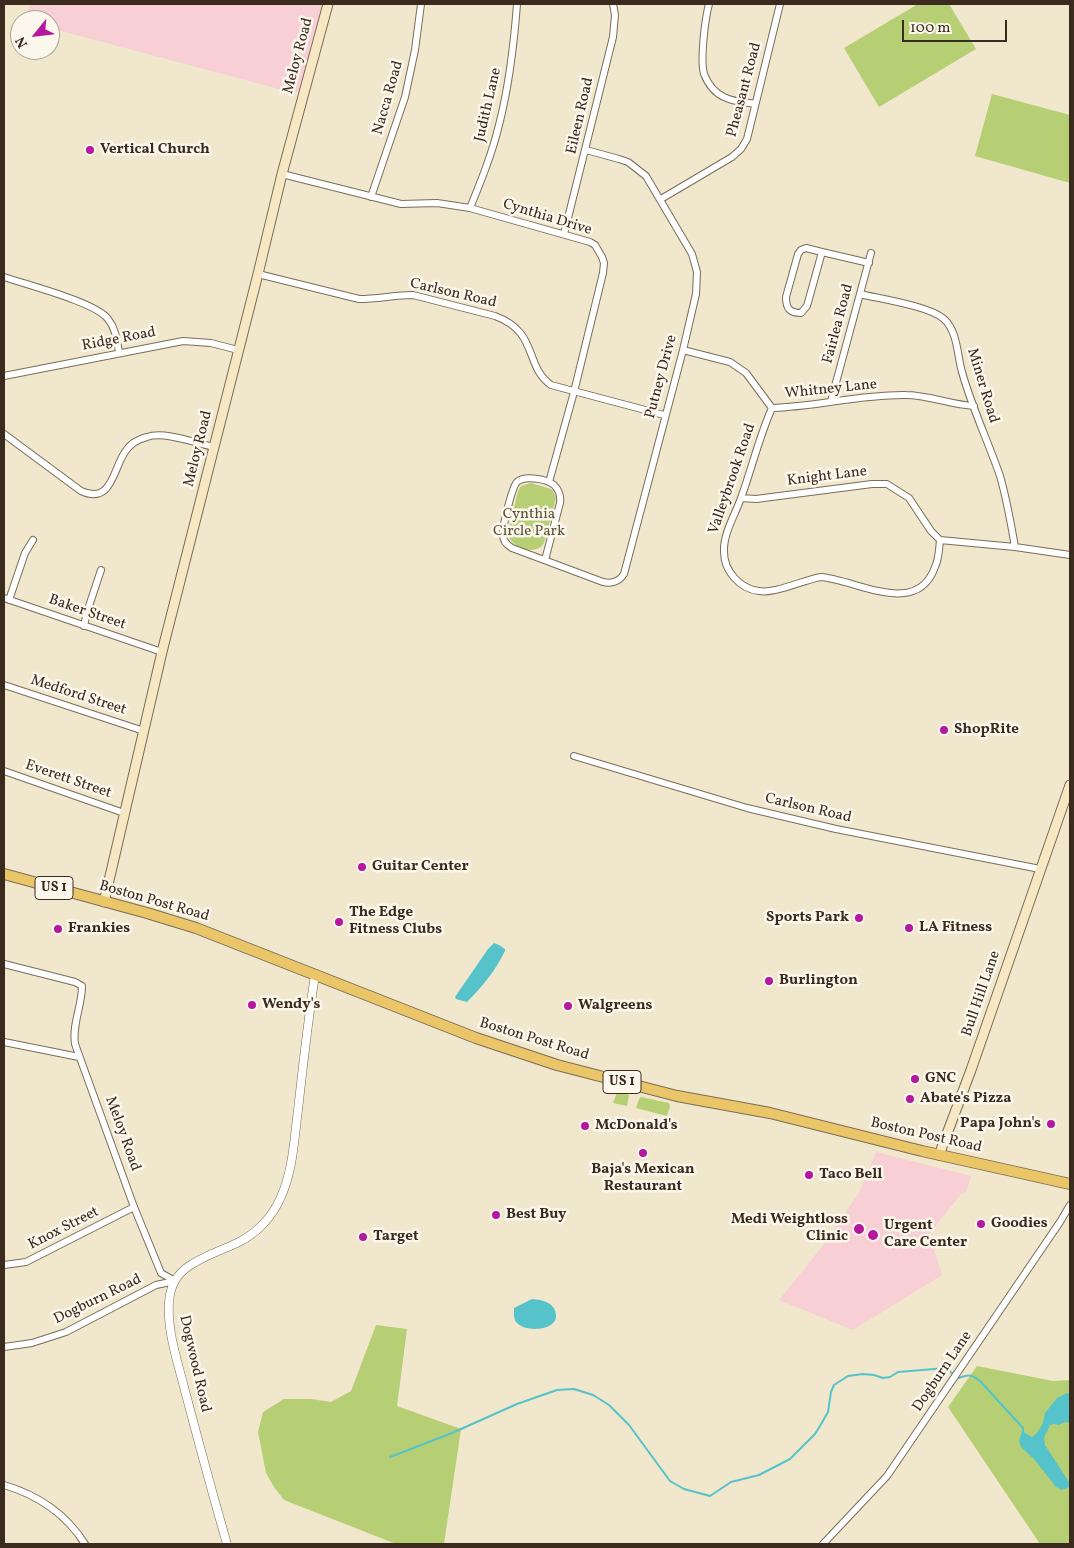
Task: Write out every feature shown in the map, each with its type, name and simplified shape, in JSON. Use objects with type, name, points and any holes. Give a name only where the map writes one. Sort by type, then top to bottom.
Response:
[{"type":"main road","name":"Meloy Road","points":[[104,902],[162,652],[282,174],[328,4]]},
{"type":"main road","name":"Bull Hill Lane","points":[[939,1155],[971,1070],[1070,785]]},
{"type":"main road","name":"Boston Post Road","points":[[4,874],[196,928],[476,1038],[557,1064],[677,1096],[770,1113],[939,1155],[1070,1184]]},
{"type":"street","name":"Nacca Road","points":[[371,197],[405,97],[415,50],[421,4]]},
{"type":"street","name":"Judith Lane","points":[[470,208],[499,125],[513,51],[517,4]]},
{"type":"street","name":"Eileen Road","points":[[564,234],[613,37],[615,15],[613,4]]},
{"type":"street","points":[[709,4],[704,38],[703,69],[705,76],[712,88],[723,97],[755,104]]},
{"type":"street","name":"Pheasant Road","points":[[661,199],[732,157],[741,149],[747,139],[780,4]]},
{"type":"street","name":"Putney Drive","points":[[545,560],[603,582],[615,582],[622,578],[696,294],[697,272],[694,259],[689,247],[649,180],[639,169],[619,159],[586,150]]},
{"type":"street","name":"Cynthia Drive","points":[[282,174],[401,204],[437,203],[470,208],[564,234],[594,245],[602,257],[604,273],[549,482]]},
{"type":"street","points":[[822,252],[807,306],[801,313],[791,312],[786,304],[786,297],[799,251],[806,248],[869,262]]},
{"type":"street","name":"Fairlea Road","points":[[831,401],[871,253]]},
{"type":"street","name":"Carlson Road","points":[[258,274],[359,299],[413,295],[506,320],[515,326],[527,342],[539,372],[545,381],[551,385],[664,415]]},
{"type":"street","points":[[4,278],[72,300],[100,312],[108,318],[116,333],[119,352]]},
{"type":"street","name":"Miner Road","points":[[860,294],[930,310],[947,322],[955,340],[962,371],[1000,477],[1015,547]]},
{"type":"street","name":"Ridge Road","points":[[4,376],[183,341],[211,343],[238,350]]},
{"type":"street","name":"Whitney Lane","points":[[682,350],[730,362],[746,373],[772,408],[788,408],[831,401],[908,395],[963,406],[974,406]]},
{"type":"street","name":"Valleybrook Road","points":[[772,408],[725,542],[725,563],[739,583],[758,592],[773,590],[810,579],[822,578],[891,594],[908,593],[920,588],[929,579],[935,568],[940,540]]},
{"type":"street","points":[[4,434],[81,491],[89,494],[98,494],[107,489],[125,452],[134,443],[147,436],[162,435],[214,447]]},
{"type":"street","points":[[528,478],[549,482],[558,490],[561,500],[545,560],[508,546],[503,533],[512,492],[516,483],[521,479],[528,478]]},
{"type":"street","name":"Knight Lane","points":[[741,498],[756,499],[872,484],[887,484],[909,498],[931,532],[940,540]]},
{"type":"street","points":[[6,599],[24,553],[33,540]]},
{"type":"street","points":[[940,540],[1015,547],[1070,555]]},
{"type":"street","points":[[84,626],[101,570]]},
{"type":"street","name":"Baker Street","points":[[6,599],[162,652]]},
{"type":"street","name":"Medford Street","points":[[4,684],[144,731]]},
{"type":"street","name":"Carlson Road","points":[[574,756],[747,808],[836,829],[1040,870]]},
{"type":"street","name":"Everett Street","points":[[4,771],[124,813]]},
{"type":"street","name":"Meloy Road","points":[[4,964],[75,982],[82,986],[74,1034],[79,1057],[134,1207],[161,1273],[175,1281]]},
{"type":"street","points":[[175,1281],[192,1264],[240,1241],[256,1231],[268,1218],[280,1200],[288,1180],[292,1155],[315,975]]},
{"type":"street","points":[[4,1042],[79,1057]]},
{"type":"street","name":"Dogburn Lane","points":[[823,1544],[887,1476],[1060,1222],[1070,1204]]},
{"type":"street","name":"Knox Street","points":[[4,1265],[26,1262],[134,1207]]},
{"type":"street","name":"Dogburn Road","points":[[4,1347],[32,1343],[66,1332],[156,1285],[175,1281]]},
{"type":"street","name":"Dogwood Road","points":[[175,1281],[169,1296],[169,1320],[204,1465],[226,1544]]},
{"type":"street","points":[[4,1484],[25,1493],[54,1510],[74,1528],[85,1544]]},
{"type":"shaded area","points":[[30,4],[323,4],[302,89],[294,93],[60,31],[60,10],[28,10]]},
{"type":"shaded area","points":[[876,1152],[971,1176],[966,1192],[961,1194],[929,1234],[942,1275],[853,1330],[779,1300],[821,1248],[859,1193]]},
{"type":"green space","points":[[918,4],[949,4],[976,49],[879,107],[844,48]]},
{"type":"green space","points":[[992,94],[1070,115],[1070,183],[975,156]]},
{"type":"green space","name":"Cynthia Circle Park","points":[[531,483],[551,489],[556,498],[544,543],[540,547],[529,550],[523,549],[513,542],[508,533],[518,491],[521,486]]},
{"type":"green space","points":[[617,1092],[629,1095],[627,1106],[613,1103]]},
{"type":"green space","points":[[641,1097],[669,1103],[667,1116],[636,1108]]},
{"type":"green space","points":[[376,1325],[407,1329],[397,1406],[461,1429],[444,1544],[396,1544],[284,1500],[266,1473],[258,1432],[263,1412],[284,1399],[311,1399],[331,1402],[351,1391]]},
{"type":"green space","points":[[977,1366],[1053,1381],[1070,1380],[1070,1544],[1040,1544],[948,1407]]},
{"type":"water","points":[[494,943],[505,949],[505,951],[493,972],[467,1002],[456,999],[455,997]]},
{"type":"water","points":[[532,1299],[551,1304],[556,1318],[551,1325],[530,1329],[520,1326],[516,1321],[514,1308]]},
{"type":"water","points":[[1067,1393],[1070,1394],[1070,1423],[1050,1425],[1044,1438],[1045,1445],[1069,1482],[1069,1487],[1062,1490],[1056,1487],[1034,1459],[1021,1447],[1019,1441],[1022,1431],[1032,1437],[1037,1433],[1043,1423],[1045,1413],[1057,1398]]},
{"type":"waterway","points":[[390,1457],[452,1433],[517,1404],[557,1390],[574,1389],[593,1395],[609,1405],[629,1425],[670,1481],[684,1489],[710,1496],[731,1482],[759,1475],[790,1459],[815,1434],[820,1426],[828,1412],[834,1385],[848,1376],[863,1374],[883,1378],[890,1377],[898,1372],[946,1368],[953,1374]]},
{"type":"waterway","points":[[958,1378],[969,1375],[980,1381],[1023,1428],[1023,1432]]},
{"type":"place","name":"Vertical Church","points":[[90,150]]},
{"type":"place","name":"ShopRite","points":[[944,730]]},
{"type":"place","name":"Guitar Center","points":[[362,867]]},
{"type":"place","name":"Sports Park","points":[[859,918]]},
{"type":"place","name":"The Edge Fitness Clubs","points":[[339,922]]},
{"type":"place","name":"LA Fitness","points":[[909,928]]},
{"type":"place","name":"Frankies","points":[[58,929]]},
{"type":"place","name":"Burlington","points":[[769,981]]},
{"type":"place","name":"Wendy's","points":[[252,1005]]},
{"type":"place","name":"Walgreens","points":[[568,1006]]},
{"type":"place","name":"GNC","points":[[915,1079]]},
{"type":"place","name":"Abate's Pizza","points":[[910,1099]]},
{"type":"place","name":"Papa John's","points":[[1051,1124]]},
{"type":"place","name":"McDonald's","points":[[585,1126]]},
{"type":"place","name":"Baja's Mexican Restaurant","points":[[643,1153]]},
{"type":"place","name":"Taco Bell","points":[[809,1175]]},
{"type":"place","name":"Best Buy","points":[[496,1215]]},
{"type":"place","name":"Goodies","points":[[981,1224]]},
{"type":"place","name":"Medi Weightloss Clinic","points":[[859,1229]]},
{"type":"place","name":"Urgent Care Center","points":[[873,1235]]},
{"type":"place","name":"Target","points":[[363,1237]]}]
